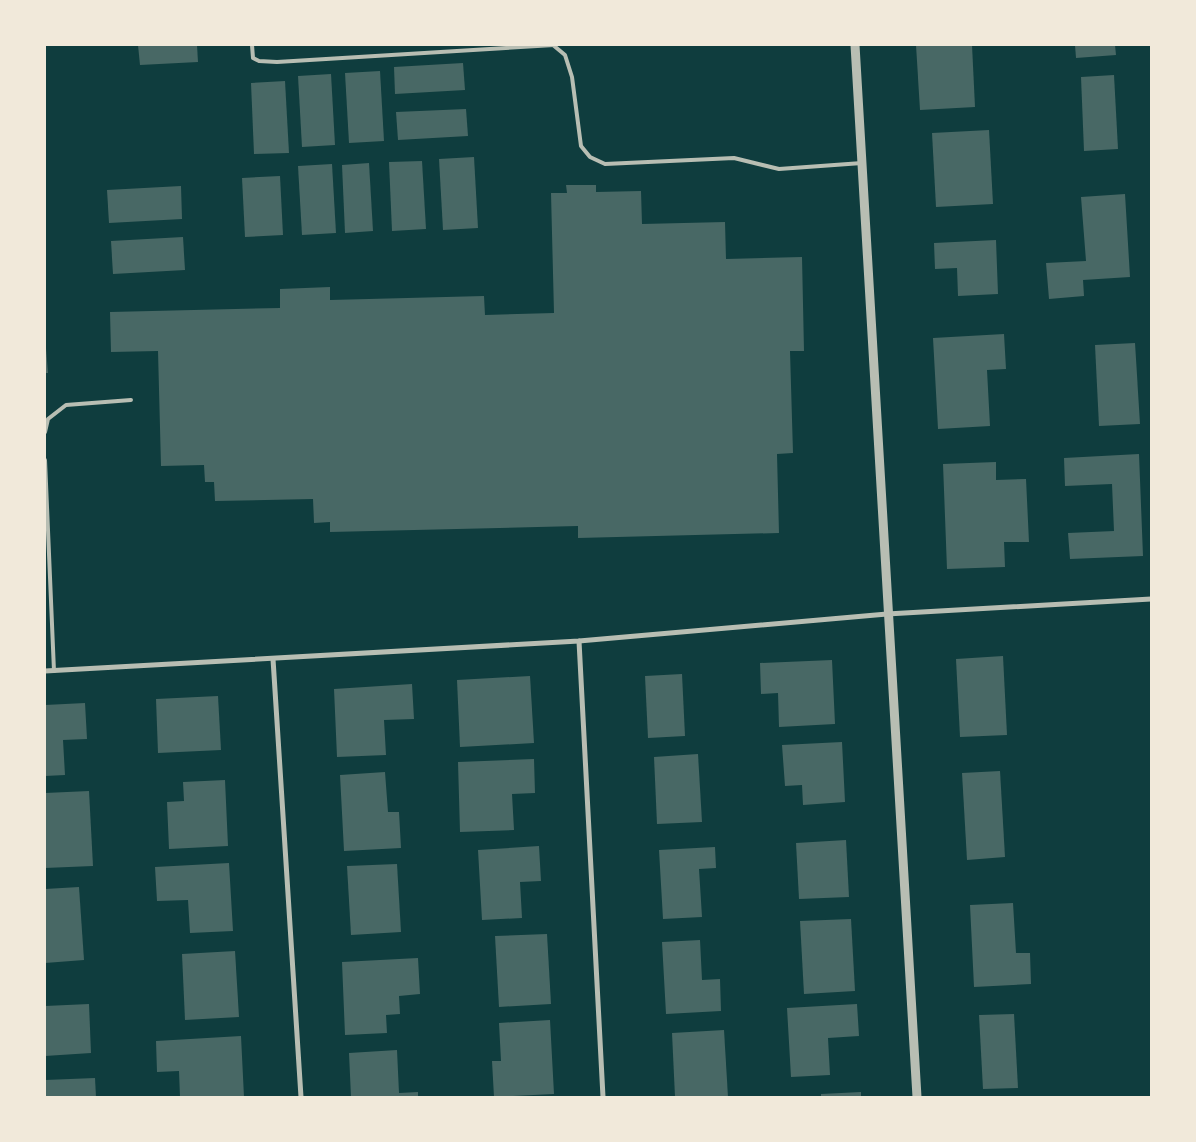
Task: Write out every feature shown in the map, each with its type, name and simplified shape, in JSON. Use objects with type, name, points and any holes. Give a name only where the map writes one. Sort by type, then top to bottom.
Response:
[{"type":"street","points":[[855,45],[887,614],[917,1097]]},
{"type":"street","points":[[45,671],[579,641],[887,614],[1151,599]]},
{"type":"street","points":[[579,641],[603,1097]]},
{"type":"street","points":[[273,659],[301,1097]]},
{"type":"lane","points":[[252,45],[253,58],[259,62],[554,45],[565,55],[572,77],[581,146],[590,157],[605,164],[734,158],[779,169],[862,163]]},
{"type":"lane","points":[[45,432],[48,419],[66,405],[131,400]]},
{"type":"lane","points":[[45,460],[54,671]]},
{"type":"building","points":[[138,45],[197,45],[198,62],[140,65]]},
{"type":"building","points":[[916,45],[972,45],[975,107],[920,110]]},
{"type":"building","points":[[1075,45],[1115,45],[1116,55],[1076,58]]},
{"type":"building","points":[[463,63],[465,90],[395,94],[394,67]]},
{"type":"building","points":[[380,71],[384,141],[349,143],[345,73]]},
{"type":"building","points":[[331,74],[335,145],[302,147],[298,76]]},
{"type":"building","points":[[1114,75],[1118,149],[1084,151],[1081,77]]},
{"type":"building","points":[[285,81],[289,153],[254,154],[251,83]]},
{"type":"building","points":[[466,109],[468,136],[398,140],[396,112]]},
{"type":"building","points":[[989,130],[993,204],[936,207],[932,133]]},
{"type":"building","points":[[474,157],[478,228],[443,230],[439,159]]},
{"type":"building","points":[[422,161],[426,229],[392,231],[389,162]]},
{"type":"building","points":[[369,163],[373,231],[345,233],[342,165]]},
{"type":"building","points":[[332,164],[336,233],[302,235],[298,166]]},
{"type":"building","points":[[280,176],[283,235],[245,237],[242,178]]},
{"type":"building","points":[[566,185],[596,185],[596,192],[641,191],[642,224],[725,222],[726,259],[802,257],[804,351],[790,351],[793,453],[777,454],[779,533],[578,538],[578,526],[330,532],[330,522],[314,523],[313,499],[215,501],[214,482],[205,482],[204,465],[161,466],[158,351],[111,352],[110,312],[280,308],[280,289],[330,287],[330,300],[484,296],[485,315],[554,313],[551,193],[567,193]]},
{"type":"building","points":[[181,186],[182,219],[109,223],[107,190]]},
{"type":"building","points":[[1125,194],[1130,277],[1083,280],[1084,296],[1049,299],[1046,263],[1086,261],[1081,197]]},
{"type":"building","points":[[183,237],[185,270],[113,274],[111,241]]},
{"type":"building","points":[[996,240],[998,294],[958,296],[957,268],[935,269],[934,243]]},
{"type":"building","points":[[1004,334],[1006,369],[987,370],[990,426],[938,429],[933,338]]},
{"type":"building","points":[[45,336],[48,373],[45,373]]},
{"type":"building","points":[[1135,343],[1140,424],[1099,426],[1095,345]]},
{"type":"building","points":[[1139,454],[1143,556],[1070,559],[1068,533],[1114,531],[1112,484],[1065,486],[1064,458]]},
{"type":"building","points":[[996,462],[996,480],[1026,479],[1029,542],[1004,542],[1005,567],[947,569],[943,464]]},
{"type":"building","points":[[1003,656],[1007,735],[960,737],[956,659]]},
{"type":"building","points":[[832,660],[835,724],[779,727],[778,693],[761,694],[760,663]]},
{"type":"building","points":[[682,674],[685,736],[648,738],[645,676]]},
{"type":"building","points":[[530,676],[534,743],[460,747],[457,680]]},
{"type":"building","points":[[412,684],[414,719],[384,720],[386,755],[337,757],[334,689]]},
{"type":"building","points":[[218,696],[221,750],[158,753],[156,699]]},
{"type":"building","points":[[85,703],[87,739],[63,740],[65,775],[45,776],[45,705]]},
{"type":"building","points":[[842,742],[845,802],[803,805],[802,785],[785,786],[782,745]]},
{"type":"building","points":[[698,754],[702,822],[657,824],[654,757]]},
{"type":"building","points":[[534,759],[535,793],[512,794],[514,830],[460,832],[458,762]]},
{"type":"building","points":[[1000,771],[1005,857],[967,860],[962,773]]},
{"type":"building","points":[[385,772],[388,812],[399,812],[401,848],[344,851],[340,775]]},
{"type":"building","points":[[225,780],[228,846],[169,849],[167,802],[184,801],[183,782]]},
{"type":"building","points":[[89,791],[93,866],[45,868],[45,793]]},
{"type":"building","points":[[846,840],[849,897],[799,899],[796,843]]},
{"type":"building","points":[[539,846],[541,881],[520,882],[522,918],[482,920],[478,850]]},
{"type":"building","points":[[715,847],[716,868],[699,869],[702,917],[663,919],[659,850]]},
{"type":"building","points":[[229,863],[233,931],[190,933],[188,900],[157,901],[155,867]]},
{"type":"building","points":[[397,864],[401,932],[351,935],[347,866]]},
{"type":"building","points":[[79,887],[84,960],[45,963],[45,889]]},
{"type":"building","points":[[1013,903],[1016,953],[1030,953],[1031,984],[974,987],[970,905]]},
{"type":"building","points":[[851,919],[855,991],[804,994],[800,921]]},
{"type":"building","points":[[547,934],[551,1004],[499,1007],[495,936]]},
{"type":"building","points":[[700,940],[702,980],[720,979],[721,1011],[666,1014],[662,942]]},
{"type":"building","points":[[235,951],[239,1017],[185,1020],[182,954]]},
{"type":"building","points":[[418,958],[420,994],[399,996],[400,1014],[386,1015],[387,1033],[345,1035],[342,962]]},
{"type":"building","points":[[89,1004],[91,1053],[45,1056],[45,1006]]},
{"type":"building","points":[[857,1004],[859,1036],[828,1038],[830,1075],[791,1077],[787,1008]]},
{"type":"building","points":[[1014,1014],[1018,1088],[983,1089],[979,1015]]},
{"type":"building","points":[[550,1020],[554,1094],[494,1097],[492,1061],[501,1061],[499,1023]]},
{"type":"building","points":[[724,1030],[728,1097],[675,1097],[672,1033]]},
{"type":"building","points":[[241,1036],[244,1097],[180,1097],[179,1071],[157,1072],[156,1041]]},
{"type":"building","points":[[397,1050],[399,1093],[418,1092],[418,1097],[351,1097],[349,1053]]},
{"type":"building","points":[[95,1078],[96,1097],[46,1097],[45,1080]]},
{"type":"building","points":[[861,1092],[861,1097],[821,1097],[821,1094]]}]
